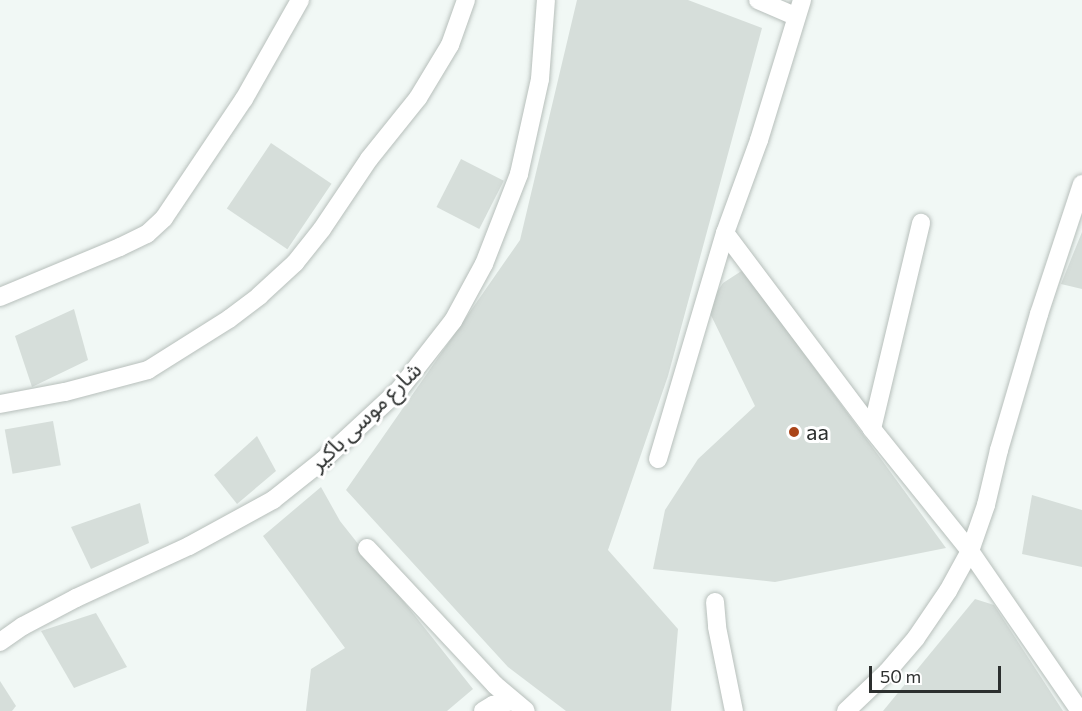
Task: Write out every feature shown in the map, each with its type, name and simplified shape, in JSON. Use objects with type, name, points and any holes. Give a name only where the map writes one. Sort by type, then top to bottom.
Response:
[{"type":"street","points":[[0,297],[129,243],[147,234],[164,218],[244,99],[300,0]]},
{"type":"street","points":[[0,404],[65,392],[148,370],[230,319],[259,296],[295,263],[322,229],[369,159],[418,98],[450,45],[466,0]]},
{"type":"street","points":[[545,9],[554,0]]},
{"type":"street","points":[[658,459],[725,233],[759,140],[799,8],[758,0]]},
{"type":"street","name":"شارع موسى باكير","points":[[0,642],[76,598],[189,546],[273,500],[322,460],[399,390],[453,321],[484,264],[512,194],[519,174],[540,80],[545,9]]},
{"type":"street","points":[[847,711],[887,672],[916,638],[948,591],[970,551],[986,506],[999,450],[1039,314],[1082,184]]},
{"type":"street","points":[[872,429],[921,223]]},
{"type":"street","points":[[725,233],[872,429],[970,551],[1080,711]]},
{"type":"street","points":[[367,548],[495,686],[519,706]]},
{"type":"street","points":[[715,602],[717,627],[734,711]]},
{"type":"street","points":[[483,711],[492,705],[519,706]]},
{"type":"building","points":[[577,0],[688,0],[762,28],[668,376],[608,550],[678,629],[671,711],[566,711],[508,667],[346,490],[520,240]]},
{"type":"building","points":[[271,143],[332,184],[287,249],[227,208]]},
{"type":"building","points":[[461,159],[504,181],[479,229],[436,207]]},
{"type":"building","points":[[1082,232],[1082,289],[1061,284]]},
{"type":"building","name":"aa","points":[[743,270],[946,548],[775,582],[653,569],[665,510],[698,459],[755,406],[707,307],[723,283]]},
{"type":"building","points":[[74,309],[88,360],[32,387],[15,336]]},
{"type":"building","points":[[53,421],[61,465],[13,474],[5,430]]},
{"type":"building","points":[[257,436],[276,471],[237,504],[214,475]]},
{"type":"building","points":[[321,487],[340,521],[473,689],[447,711],[306,711],[311,669],[345,648],[263,536]]},
{"type":"building","points":[[1032,495],[1082,510],[1082,567],[1022,554]]},
{"type":"building","points":[[140,503],[149,543],[91,569],[71,527]]},
{"type":"building","points":[[975,599],[994,605],[1063,711],[883,711]]},
{"type":"building","points":[[96,613],[127,667],[74,688],[41,631]]},
{"type":"building","points":[[0,681],[16,706],[12,711],[0,711]]},
{"type":"place","name":"aa","points":[[794,432]]}]
